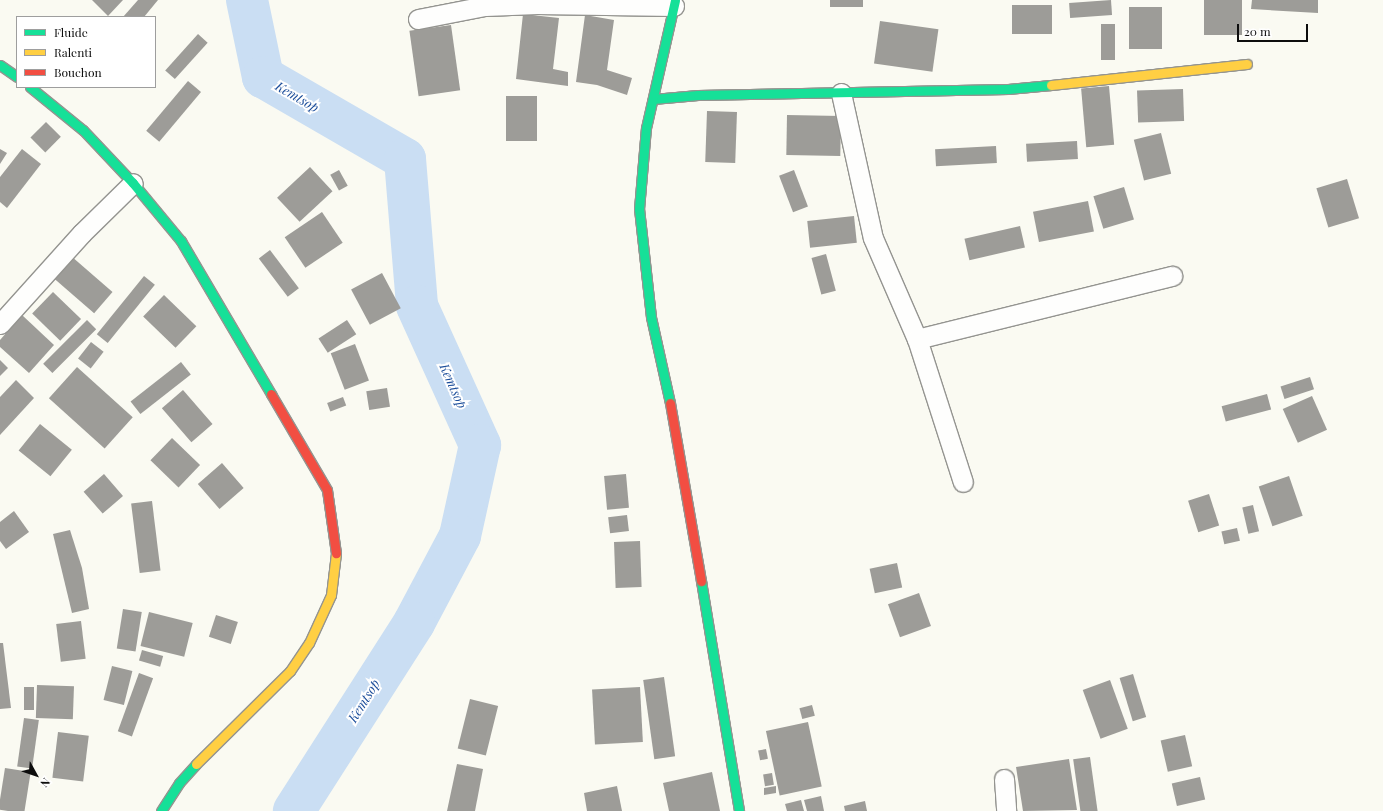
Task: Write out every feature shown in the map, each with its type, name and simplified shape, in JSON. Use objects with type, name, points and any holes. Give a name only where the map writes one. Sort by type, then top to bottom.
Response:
[{"type":"street","points":[[418,19],[492,6],[537,4],[674,3],[646,128],[639,209],[652,317],[679,447],[739,811]]},
{"type":"street","points":[[653,99],[698,95],[1008,89],[1247,64]]},
{"type":"street","points":[[0,65],[16,76]]},
{"type":"street","points":[[31,88],[82,130],[133,183],[181,240],[313,463],[327,490],[337,546],[331,595],[309,643],[290,671],[210,748],[179,783],[161,811]]},
{"type":"street","points":[[841,93],[873,238],[917,339],[963,482]]},
{"type":"street","points":[[0,324],[82,233],[133,183]]},
{"type":"street","points":[[917,339],[1172,276]]},
{"type":"street","points":[[1004,779],[1006,811]]},
{"type":"building","points":[[92,0],[123,0],[108,16]]},
{"type":"building","points":[[138,0],[158,0],[145,16],[124,16]]},
{"type":"building","points":[[830,0],[863,0],[863,7],[830,7]]},
{"type":"building","points":[[1111,0],[1112,15],[1070,18],[1069,3]]},
{"type":"building","points":[[1204,0],[1242,0],[1242,35],[1204,35]]},
{"type":"building","points":[[1252,0],[1318,0],[1318,13],[1251,9]]},
{"type":"building","points":[[1012,5],[1052,5],[1052,34],[1012,34]]},
{"type":"building","points":[[1129,7],[1162,7],[1162,49],[1129,49]]},
{"type":"building","points":[[523,14],[559,18],[553,69],[568,72],[568,86],[516,79]]},
{"type":"building","points":[[585,15],[614,20],[607,70],[632,78],[627,95],[597,85],[576,82]]},
{"type":"building","points":[[880,21],[938,29],[932,72],[874,64]]},
{"type":"building","points":[[1101,24],[1115,24],[1115,60],[1101,60]]},
{"type":"building","points":[[451,25],[460,90],[419,96],[409,31]]},
{"type":"building","points":[[198,34],[208,43],[175,79],[165,70]]},
{"type":"building","points":[[188,81],[201,92],[159,142],[146,131]]},
{"type":"building","points":[[1109,86],[1114,145],[1086,147],[1081,88]]},
{"type":"building","points":[[1183,89],[1184,121],[1138,123],[1137,91]]},
{"type":"building","points":[[506,96],[537,96],[537,141],[506,141]]},
{"type":"building","points":[[707,111],[737,112],[735,163],[705,162]]},
{"type":"building","points":[[787,115],[841,116],[840,156],[786,155]]},
{"type":"building","points":[[46,122],[61,137],[45,152],[30,138]]},
{"type":"building","points":[[1161,133],[1171,174],[1144,181],[1134,140]]},
{"type":"building","points":[[1077,141],[1078,159],[1027,162],[1026,144]]},
{"type":"building","points":[[996,146],[997,163],[936,166],[935,149]]},
{"type":"building","points":[[0,149],[7,153],[0,164]]},
{"type":"building","points":[[22,149],[41,164],[7,208],[0,202],[0,177]]},
{"type":"building","points":[[310,167],[333,191],[300,222],[277,198]]},
{"type":"building","points":[[339,170],[348,186],[339,191],[330,175]]},
{"type":"building","points":[[794,170],[808,206],[793,212],[779,176]]},
{"type":"building","points":[[1347,179],[1359,218],[1328,228],[1316,188]]},
{"type":"building","points":[[1124,187],[1134,220],[1103,229],[1093,196]]},
{"type":"building","points":[[1088,201],[1094,231],[1039,242],[1033,212]]},
{"type":"building","points":[[322,212],[343,243],[305,268],[285,237]]},
{"type":"building","points":[[854,216],[857,243],[810,248],[807,221]]},
{"type":"building","points":[[1020,226],[1025,247],[969,260],[964,239]]},
{"type":"building","points":[[270,250],[299,288],[288,297],[259,258]]},
{"type":"building","points":[[826,254],[836,291],[821,295],[812,258]]},
{"type":"building","points":[[71,256],[113,292],[94,313],[53,277]]},
{"type":"building","points":[[382,273],[401,308],[370,325],[351,289]]},
{"type":"building","points":[[144,276],[155,285],[108,343],[97,334]]},
{"type":"building","points":[[53,292],[81,319],[60,341],[32,314]]},
{"type":"building","points":[[164,295],[196,326],[176,348],[143,317]]},
{"type":"building","points":[[22,315],[54,345],[29,373],[0,347],[0,340]]},
{"type":"building","points":[[87,320],[96,329],[52,373],[43,364]]},
{"type":"building","points":[[347,320],[356,334],[328,353],[318,339]]},
{"type":"building","points":[[91,342],[104,352],[91,368],[78,359]]},
{"type":"building","points":[[355,344],[369,380],[345,390],[331,353]]},
{"type":"building","points":[[0,360],[8,368],[0,376]]},
{"type":"building","points":[[181,362],[191,375],[140,414],[131,401]]},
{"type":"building","points":[[77,367],[133,417],[105,448],[49,398]]},
{"type":"building","points":[[1310,377],[1314,389],[1285,399],[1281,387]]},
{"type":"building","points":[[16,380],[34,398],[0,435],[0,397]]},
{"type":"building","points":[[387,388],[390,407],[369,410],[366,391]]},
{"type":"building","points":[[183,390],[213,424],[191,442],[162,408]]},
{"type":"building","points":[[1267,394],[1271,409],[1226,422],[1222,406]]},
{"type":"building","points":[[1312,396],[1327,430],[1298,443],[1283,409]]},
{"type":"building","points":[[343,397],[346,405],[330,411],[327,403]]},
{"type":"building","points":[[40,424],[72,450],[50,476],[19,450]]},
{"type":"building","points":[[172,438],[200,465],[179,487],[150,460]]},
{"type":"building","points":[[222,463],[244,488],[219,509],[198,484]]},
{"type":"building","points":[[104,474],[123,496],[103,514],[84,492]]},
{"type":"building","points":[[626,474],[629,508],[607,510],[604,476]]},
{"type":"building","points":[[1289,476],[1303,516],[1272,526],[1259,486]]},
{"type":"building","points":[[1209,494],[1219,525],[1198,532],[1188,501]]},
{"type":"building","points":[[152,501],[161,570],[140,573],[131,504]]},
{"type":"building","points":[[1253,505],[1259,531],[1248,534],[1242,507]]},
{"type":"building","points":[[14,511],[29,532],[6,549],[0,541],[0,522]]},
{"type":"building","points":[[627,515],[629,531],[610,533],[608,517]]},
{"type":"building","points":[[1237,528],[1240,541],[1224,544],[1221,532]]},
{"type":"building","points":[[70,530],[82,568],[89,609],[72,613],[53,534]]},
{"type":"building","points":[[640,541],[642,587],[616,588],[614,542]]},
{"type":"building","points":[[897,563],[902,587],[875,593],[870,569]]},
{"type":"building","points":[[919,593],[931,626],[900,637],[888,604]]},
{"type":"building","points":[[123,609],[142,612],[136,651],[117,649]]},
{"type":"building","points":[[149,612],[193,623],[184,657],[141,646]]},
{"type":"building","points":[[216,615],[238,622],[231,644],[209,637]]},
{"type":"building","points":[[81,621],[86,659],[61,662],[56,624]]},
{"type":"building","points":[[0,643],[3,643],[11,708],[0,709]]},
{"type":"building","points":[[142,650],[163,656],[160,667],[139,661]]},
{"type":"building","points":[[112,666],[132,671],[124,705],[104,700]]},
{"type":"building","points":[[139,673],[153,678],[132,736],[118,731]]},
{"type":"building","points":[[1133,674],[1146,717],[1133,721],[1120,678]]},
{"type":"building","points":[[664,677],[675,756],[654,759],[643,680]]},
{"type":"building","points":[[1110,680],[1128,729],[1101,739],[1083,690]]},
{"type":"building","points":[[37,685],[74,686],[73,719],[36,718]]},
{"type":"building","points":[[24,687],[34,687],[34,710],[24,710]]},
{"type":"building","points":[[640,687],[643,742],[595,744],[592,690]]},
{"type":"building","points":[[470,699],[498,706],[486,756],[458,748]]},
{"type":"building","points":[[812,705],[815,716],[802,719],[799,708]]},
{"type":"building","points":[[24,718],[39,720],[32,769],[17,767]]},
{"type":"building","points":[[808,722],[822,787],[780,795],[766,731]]},
{"type":"building","points":[[58,732],[89,736],[83,781],[52,778]]},
{"type":"building","points":[[1185,735],[1192,766],[1168,772],[1161,741]]},
{"type":"building","points":[[766,749],[768,759],[760,760],[758,751]]},
{"type":"building","points":[[1090,757],[1098,811],[1080,811],[1073,759]]},
{"type":"building","points":[[1069,759],[1077,810],[1023,811],[1016,767]]},
{"type":"building","points":[[457,764],[483,769],[475,811],[447,811]]},
{"type":"building","points":[[5,768],[31,772],[25,811],[0,810],[0,800]]},
{"type":"building","points":[[712,772],[720,811],[669,811],[663,783]]},
{"type":"building","points":[[772,773],[774,785],[765,786],[763,774]]},
{"type":"building","points":[[1200,777],[1205,799],[1177,806],[1172,784]]},
{"type":"building","points":[[617,786],[622,811],[587,811],[584,793]]},
{"type":"building","points":[[776,786],[776,793],[764,795],[764,788]]},
{"type":"building","points":[[821,796],[824,811],[807,811],[804,800]]},
{"type":"building","points":[[801,800],[804,811],[787,811],[785,804]]},
{"type":"building","points":[[865,801],[867,811],[845,811],[844,806]]},
{"type":"waterway","name":"Kemtsop","points":[[247,0],[263,77],[405,159],[417,306],[480,445],[460,536],[414,623],[294,811]]},
{"type":"traffic: fast","points":[[670,403],[651,317],[639,209],[646,128],[675,0]]},
{"type":"traffic: fast","points":[[0,65],[16,76]]},
{"type":"traffic: fast","points":[[653,99],[698,95],[1008,89],[1051,85]]},
{"type":"traffic: fast","points":[[31,88],[83,130],[133,183],[181,241],[271,394]]},
{"type":"traffic: fast","points":[[701,581],[739,811]]},
{"type":"traffic: fast","points":[[161,811],[179,783],[196,764]]},
{"type":"traffic: slow","points":[[1051,85],[1247,64]]},
{"type":"traffic: slow","points":[[196,764],[290,671],[309,643],[331,595],[336,553]]},
{"type":"traffic: jam","points":[[271,394],[327,490],[336,553]]},
{"type":"traffic: jam","points":[[670,403],[701,581]]}]
